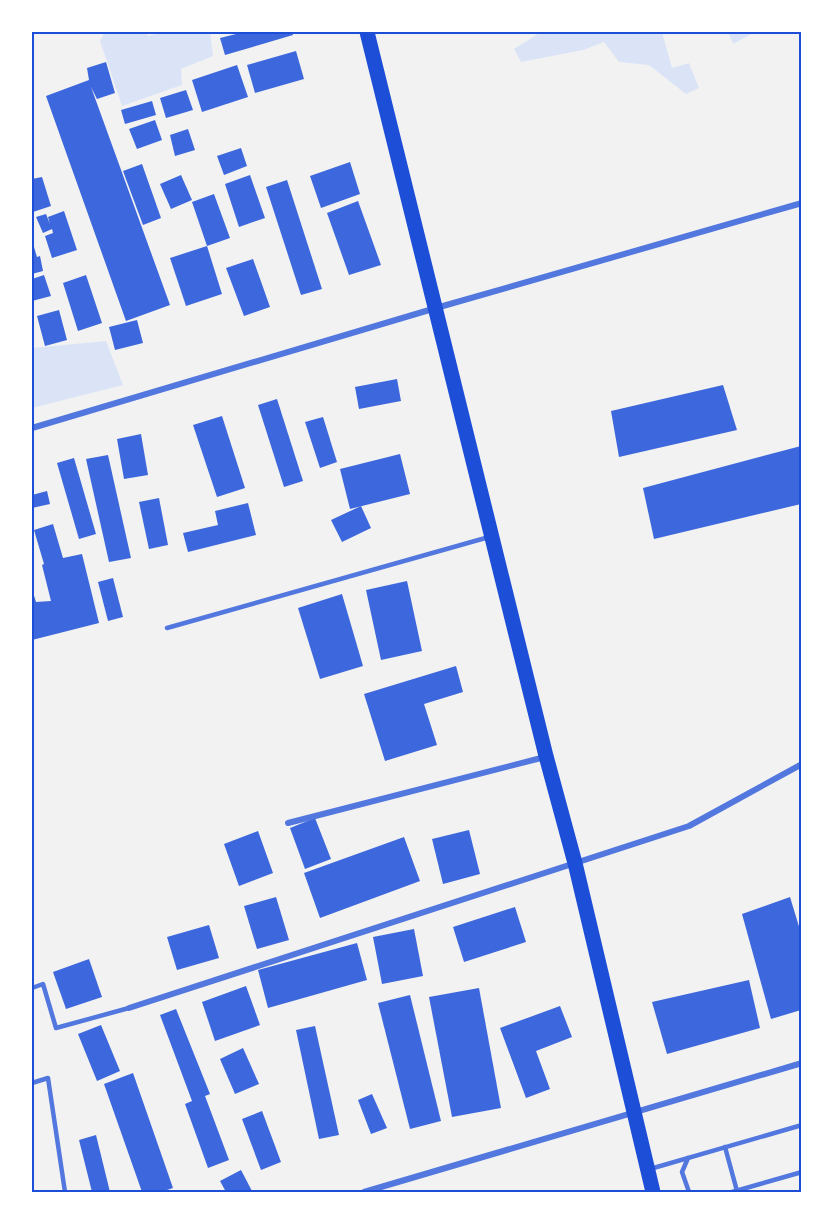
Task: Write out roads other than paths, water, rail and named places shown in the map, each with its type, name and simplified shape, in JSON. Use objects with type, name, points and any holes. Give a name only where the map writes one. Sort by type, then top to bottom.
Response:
[{"type":"main road","points":[[367,32],[491,536],[575,864],[653,1192]]},
{"type":"street","points":[[32,428],[801,203]]},
{"type":"street","points":[[288,823],[546,756]]},
{"type":"street","points":[[129,1008],[689,826],[801,764]]},
{"type":"street","points":[[364,1192],[801,1063]]},
{"type":"lane","points":[[167,628],[491,536]]},
{"type":"lane","points":[[32,988],[43,984],[56,1028],[129,1008]]},
{"type":"lane","points":[[32,1083],[48,1078],[65,1192]]},
{"type":"lane","points":[[648,1169],[801,1125]]},
{"type":"lane","points":[[725,1147],[734,1192],[801,1172]]},
{"type":"lane","points":[[688,1158],[682,1172],[689,1192]]}]
